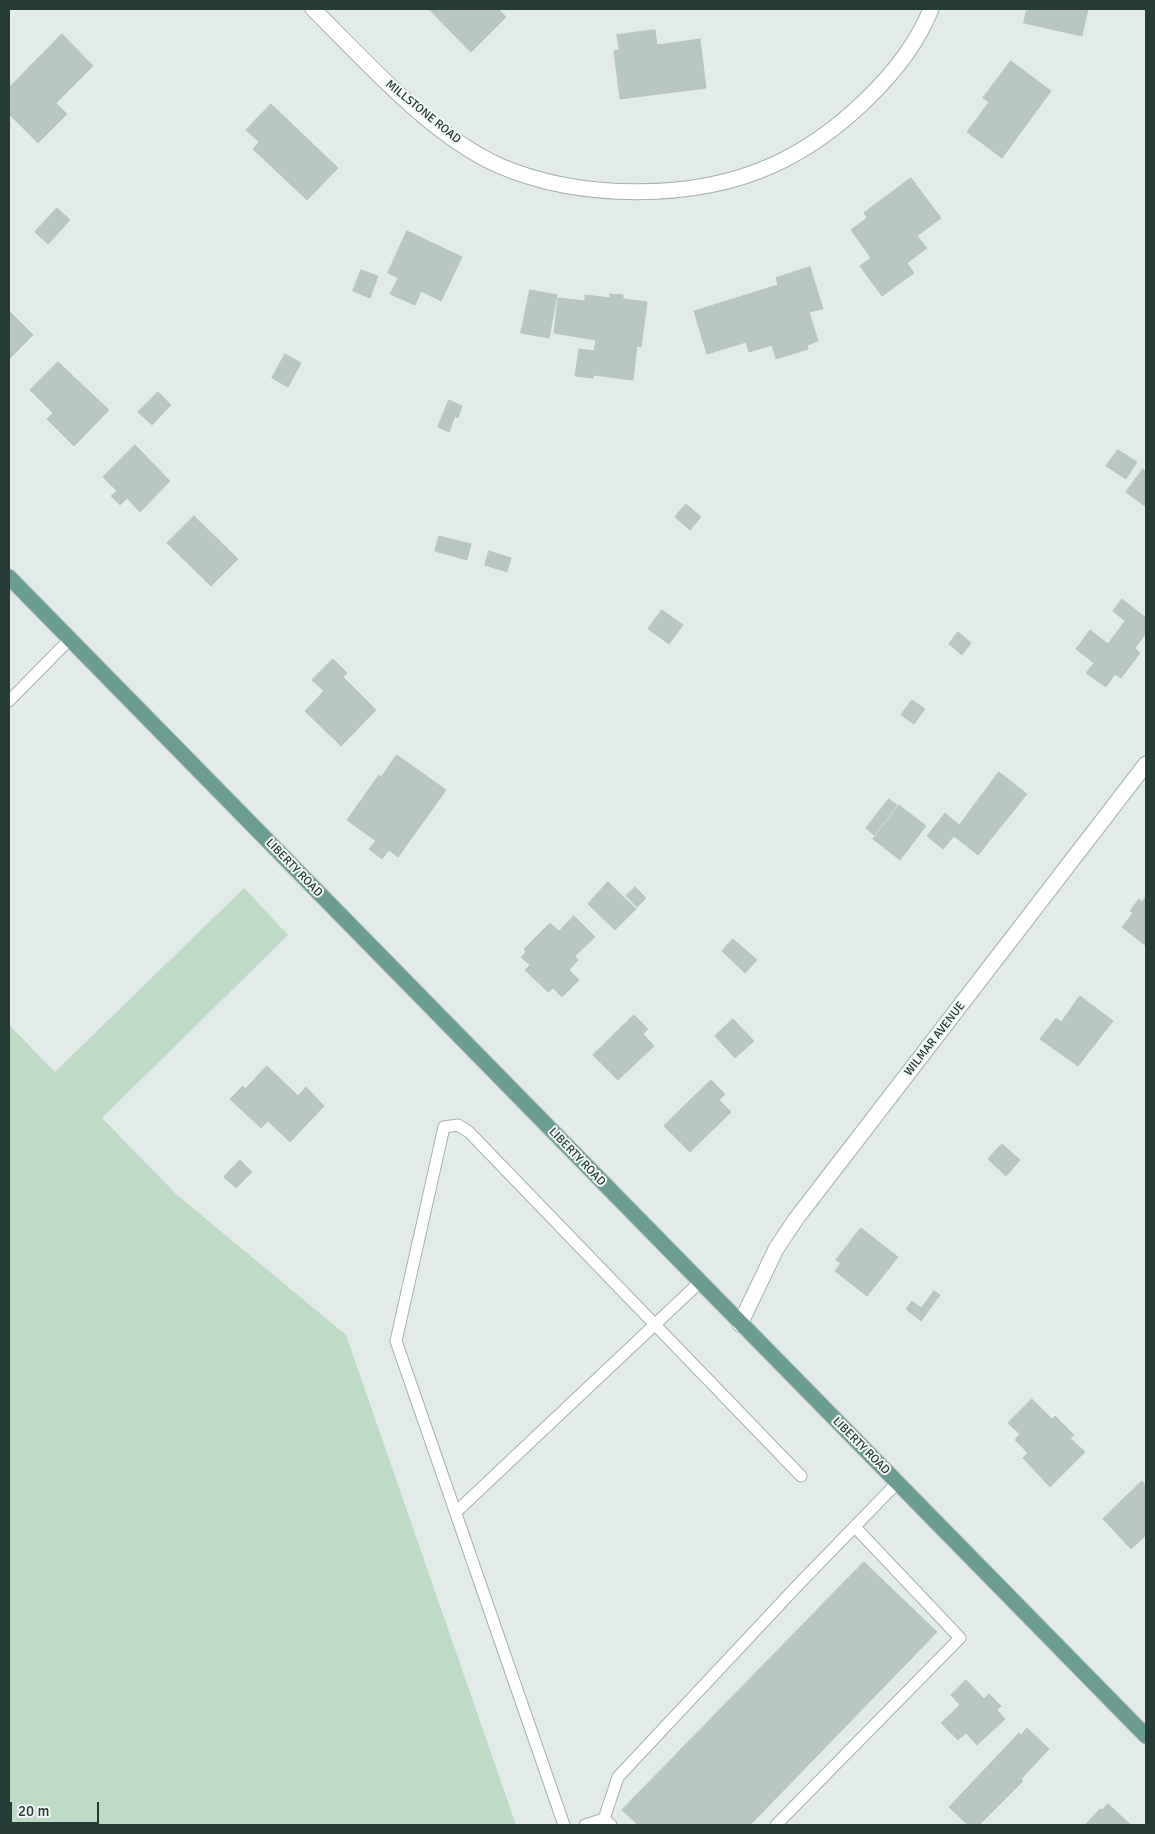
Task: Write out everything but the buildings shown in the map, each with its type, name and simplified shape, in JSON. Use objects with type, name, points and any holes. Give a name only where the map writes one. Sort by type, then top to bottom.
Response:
[{"type":"main road","name":"LIBERTY ROAD","points":[[9,577],[1146,1736]]},
{"type":"street","name":"MILLSTONE ROAD","points":[[313,9],[402,98],[455,140],[500,166],[553,183],[606,190],[660,191],[717,183],[773,165],[820,137],[865,102],[900,62],[926,21],[931,9]]},
{"type":"street","name":"WILMAR AVENUE","points":[[740,1324],[776,1249],[796,1218],[1146,764]]},
{"type":"lane","points":[[9,701],[70,640]]},
{"type":"lane","points":[[564,1825],[396,1342],[444,1127],[458,1125],[469,1132],[801,1476]]},
{"type":"lane","points":[[456,1512],[700,1282]]},
{"type":"lane","points":[[585,1825],[608,1822],[618,1777],[897,1483]]},
{"type":"lane","points":[[776,1825],[960,1638],[855,1527]]},
{"type":"green space","points":[[244,888],[288,935],[102,1118],[176,1194],[346,1335],[516,1825],[9,1825],[9,1025],[55,1072]]}]
